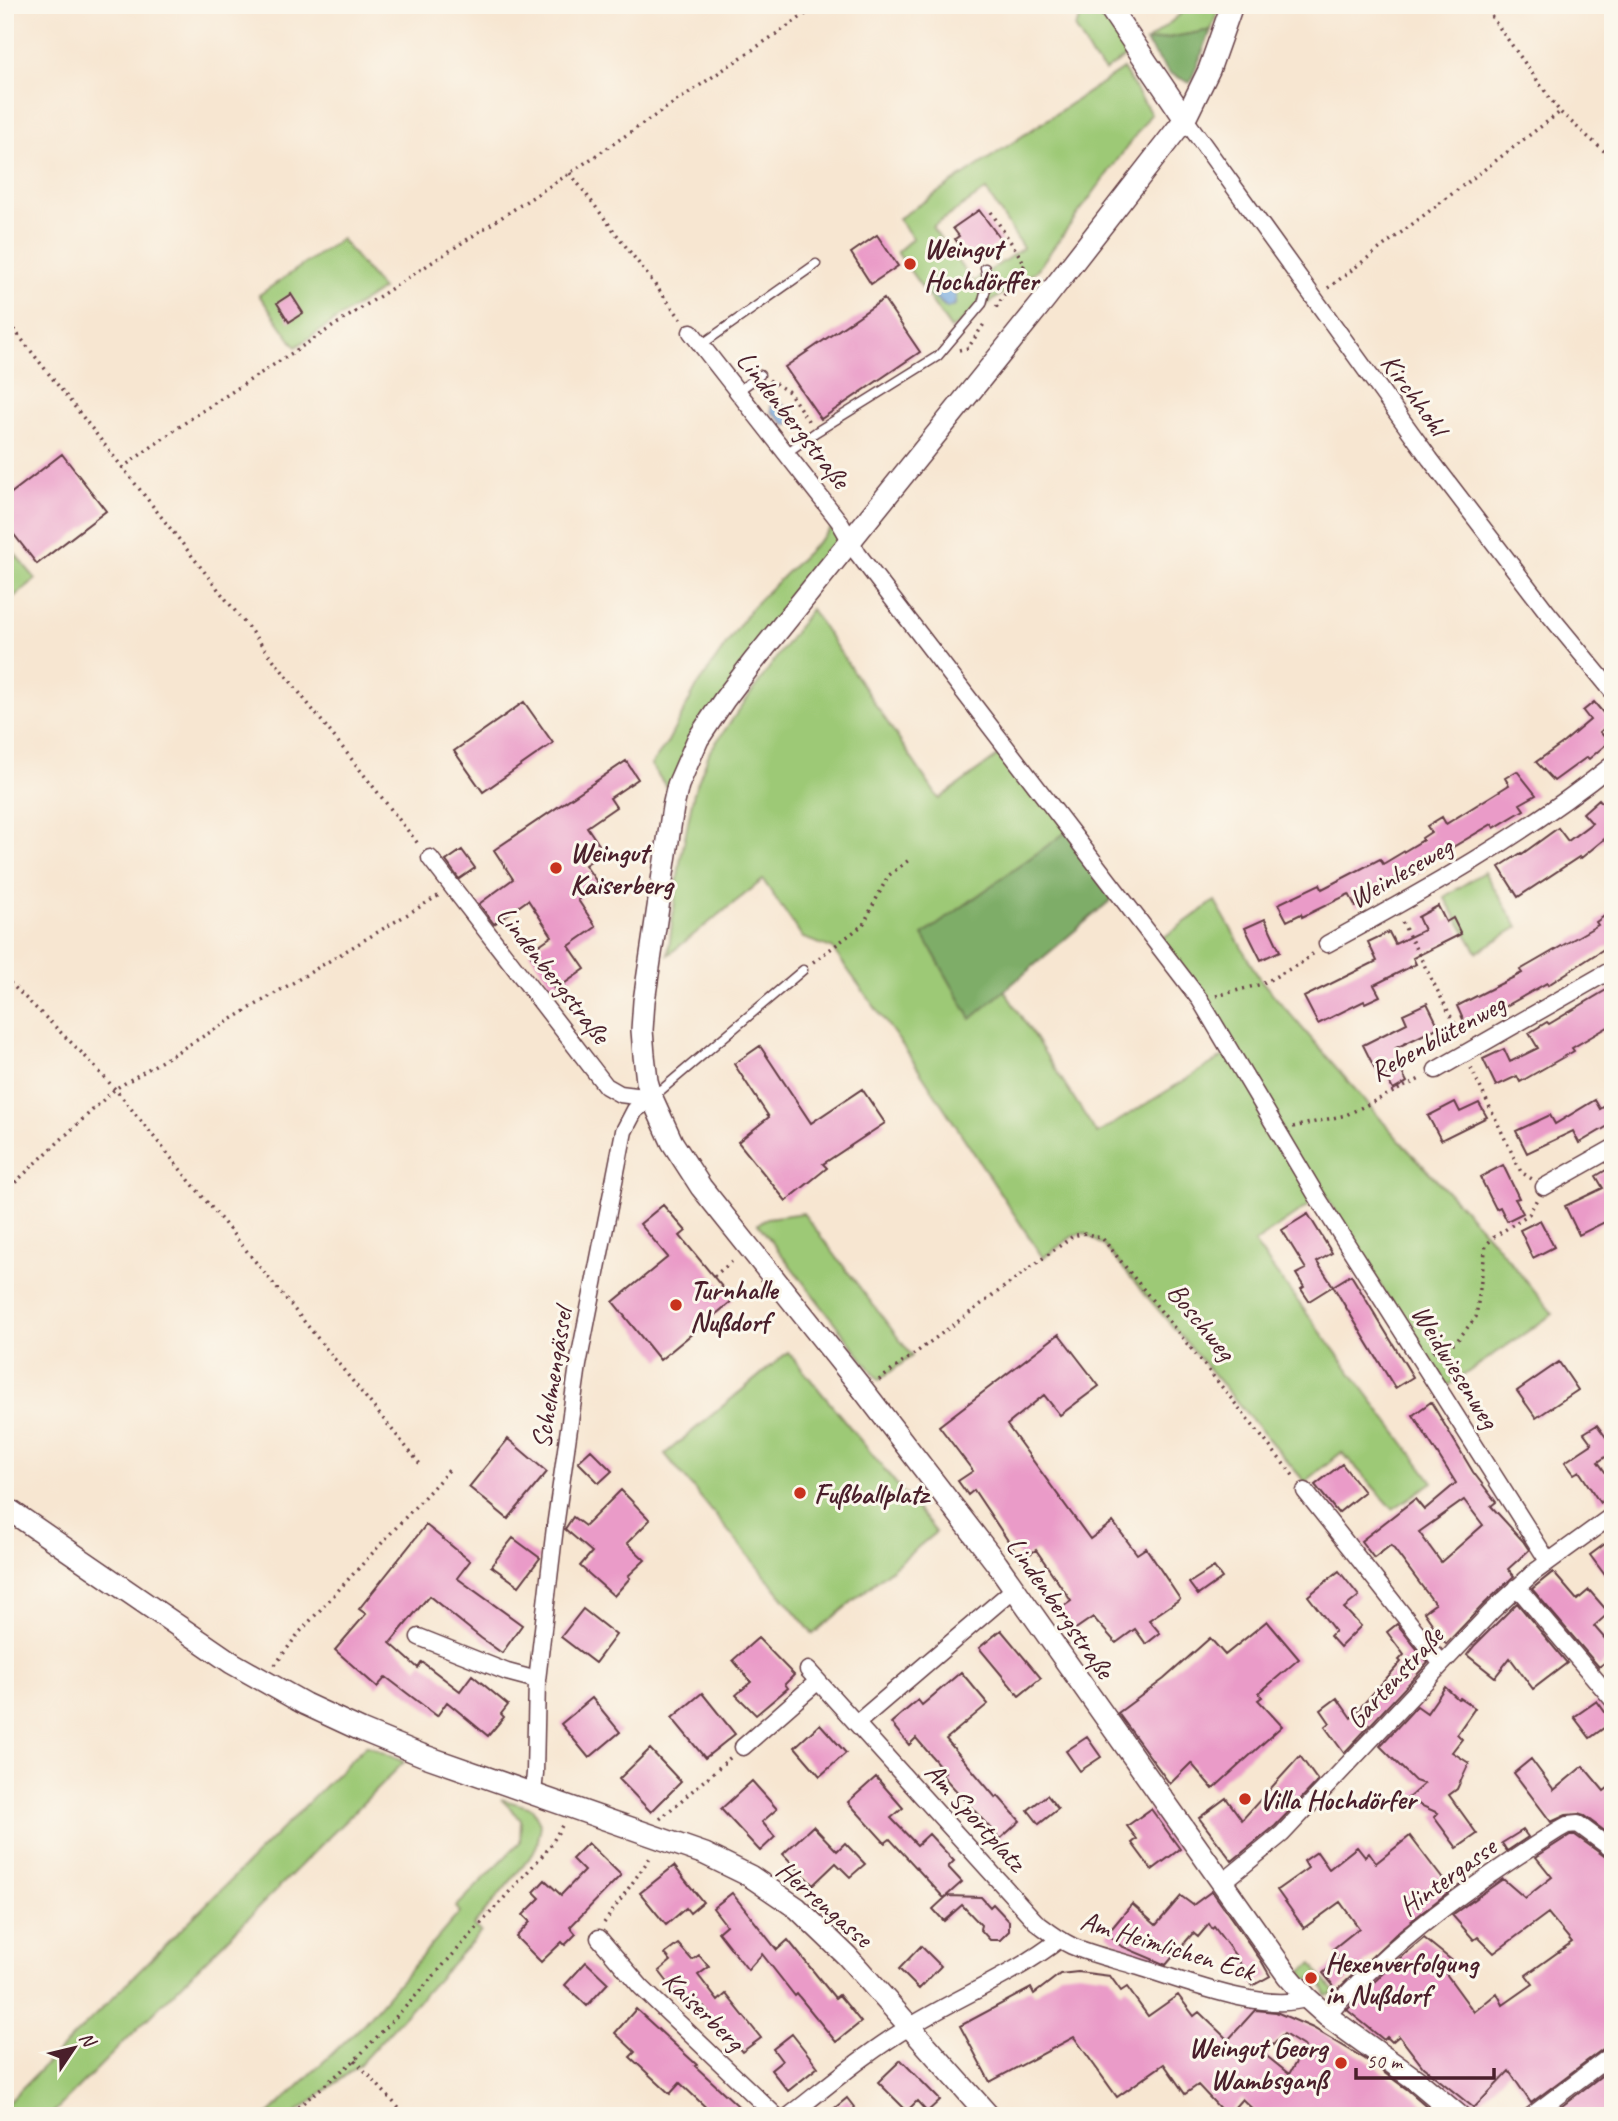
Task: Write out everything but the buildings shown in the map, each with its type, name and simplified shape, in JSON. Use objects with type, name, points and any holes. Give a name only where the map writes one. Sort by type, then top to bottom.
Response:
[{"type":"main road","points":[[1108,5],[1185,119]]},
{"type":"main road","name":"Lindenbergstraße","points":[[1232,5],[1209,70],[1185,119],[1140,179],[753,662],[698,739],[678,785],[667,835],[644,1001],[644,1055],[652,1098],[672,1142],[701,1187],[863,1391],[1014,1589],[1275,1959],[1307,1998],[1327,2016],[1416,2080],[1459,2116]]},
{"type":"main road","name":"Herrengasse","points":[[5,1507],[232,1663],[305,1704],[390,1743],[705,1854],[751,1876],[797,1908],[847,1956],[989,2116]]},
{"type":"street","name":"Kirchhohl","points":[[1185,119],[1430,459],[1613,692]]},
{"type":"street","name":"Lindenbergstraße","points":[[696,338],[839,521],[858,554],[1200,1000]]},
{"type":"street","name":"Weinleseweg","points":[[1327,944],[1514,836],[1574,795],[1613,764]]},
{"type":"street","name":"Lindenbergstraße","points":[[430,858],[607,1086],[620,1094],[652,1098]]},
{"type":"street","name":"Rebenblütenweg","points":[[1436,1070],[1613,969]]},
{"type":"street","name":"Weidwiesenweg","points":[[1200,1000],[1319,1200],[1548,1561]]},
{"type":"street","name":"Schelmengässel","points":[[533,1794],[536,1773],[537,1680],[578,1365],[624,1131],[635,1110],[652,1098]]},
{"type":"street","points":[[1544,1186],[1613,1148]]},
{"type":"street","points":[[1305,1491],[1443,1664]]},
{"type":"street","name":"Gartenstraße","points":[[1222,1883],[1282,1834],[1517,1587],[1548,1561],[1613,1515]]},
{"type":"street","points":[[1517,1587],[1613,1700]]},
{"type":"street","points":[[857,1723],[1014,1589]]},
{"type":"street","points":[[419,1637],[507,1672],[537,1680]]},
{"type":"street","name":"Am Sportplatz","points":[[743,1747],[813,1676],[1036,1922],[1060,1940]]},
{"type":"street","name":"Hintergasse","points":[[1327,2016],[1376,1964],[1405,1940],[1496,1870],[1558,1830],[1567,1825],[1578,1824],[1613,1850]]},
{"type":"street","name":"Kaiserberg","points":[[599,1938],[641,1987],[776,2116]]},
{"type":"street","name":"Am Heimlichen Eck","points":[[910,2026],[1013,1971],[1060,1940],[1074,1947],[1224,1993],[1290,2003],[1307,1998]]},
{"type":"street","points":[[789,2116],[878,2047],[910,2026]]},
{"type":"street","points":[[1531,2116],[1613,2054]]},
{"type":"lane","points":[[696,338],[816,264]]},
{"type":"lane","points":[[785,454],[938,356],[982,304],[988,281],[985,268]]},
{"type":"lane","points":[[737,392],[760,375]]},
{"type":"lane","points":[[652,1098],[803,970]]},
{"type":"path","points":[[122,468],[193,417],[570,173],[819,5]]},
{"type":"path","points":[[1483,5],[1560,112],[1613,159]]},
{"type":"path","points":[[1313,299],[1560,112]]},
{"type":"path","points":[[570,173],[696,338]]},
{"type":"path","points":[[5,318],[430,858]]},
{"type":"path","points":[[760,375],[789,392],[816,432]]},
{"type":"path","points":[[803,970],[863,925],[887,876],[908,860]]},
{"type":"path","points":[[5,1192],[116,1089],[451,888]]},
{"type":"path","points":[[1395,906],[1521,1172],[1544,1186],[1529,1214],[1486,1245],[1476,1317],[1456,1342],[1419,1356]]},
{"type":"path","points":[[1200,1000],[1262,984],[1327,944]]},
{"type":"path","points":[[5,978],[116,1089],[420,1464]]},
{"type":"path","name":"Rebenblütenweg","points":[[1278,1131],[1346,1115],[1407,1087],[1436,1070]]},
{"type":"path","name":"Boschweg","points":[[863,1391],[1073,1236],[1084,1233],[1103,1239],[1305,1491]]},
{"type":"path","points":[[713,1276],[750,1248]]},
{"type":"path","points":[[264,1681],[298,1634],[450,1469]]},
{"type":"path","points":[[662,1817],[743,1747]]},
{"type":"path","points":[[287,2116],[355,2060],[411,2001],[549,1848],[571,1806]]},
{"type":"path","points":[[599,1938],[603,1923],[664,1839]]},
{"type":"path","points":[[355,2060],[406,2116]]},
{"type":"green space","points":[[1089,5],[1098,5],[1128,55],[1105,71],[1092,57],[1075,27]]},
{"type":"green space","points":[[1192,5],[1220,5],[1211,30],[1146,42]]},
{"type":"green space","points":[[1211,30],[1190,83],[1169,73],[1146,42]]},
{"type":"green space","points":[[1123,69],[1151,114],[1037,270],[951,329],[897,252],[913,238],[898,219]],"holes":[[[986,190],[1023,248],[973,282],[932,227]]]},
{"type":"green space","points":[[341,239],[382,289],[296,347],[259,295]]},
{"type":"green space","points":[[839,521],[837,543],[667,788],[651,765],[666,745],[696,688],[752,607]]},
{"type":"green space","points":[[5,542],[36,579],[5,604]]},
{"type":"green space","points":[[811,609],[939,799],[1006,750],[1069,830],[971,1018],[1004,990],[1097,1134],[1232,1051],[1160,940],[1215,901],[1259,978],[1397,1138],[1489,1236],[1553,1314],[1443,1389],[1325,1194],[1254,1243],[1433,1482],[1393,1509],[1342,1452],[1305,1482],[1104,1246],[1084,1233],[1073,1236],[1043,1258],[908,1053],[832,948],[803,938],[763,880],[668,955],[680,862],[694,792],[710,751]]},
{"type":"green space","points":[[1069,830],[1119,893],[971,1019],[923,935]]},
{"type":"green space","points":[[1484,872],[1518,927],[1477,952],[1444,897]]},
{"type":"green space","points":[[803,1213],[912,1356],[879,1380],[758,1224],[767,1218]]},
{"type":"green space","name":"Fußballplatz","points":[[788,1352],[936,1532],[813,1634],[665,1454]]},
{"type":"green space","points":[[366,1745],[404,1762],[50,2116],[5,2116],[5,2105]]},
{"type":"green space","points":[[501,1799],[532,1808],[541,1825],[532,1855],[473,1926],[481,1932],[358,2066],[292,2116],[267,2116],[364,2023],[460,1912],[456,1907],[520,1842],[521,1819]]},
{"type":"green space","points":[[1312,1964],[1335,1993],[1326,1996],[1316,1978],[1307,1980],[1301,1972]]},
{"type":"water","points":[[935,280],[946,282],[956,296],[955,305],[947,308],[931,294]]},
{"type":"water","points":[[775,395],[780,403],[795,413],[793,422],[786,425],[771,411],[771,398]]},
{"type":"place","name":"Weingut Hochdörffer","points":[[910,264]]},
{"type":"place","name":"Weingut Kaiserberg","points":[[556,868]]},
{"type":"place","name":"Turnhalle Nußdorf","points":[[676,1305]]},
{"type":"place","name":"Fußballplatz","points":[[800,1493]]},
{"type":"place","name":"Villa Hochdörfer","points":[[1245,1799]]},
{"type":"place","name":"Hexenverfolgung in Nußdorf","points":[[1311,1978]]},
{"type":"place","name":"Weingut Georg Wambsganß","points":[[1341,2063]]}]
